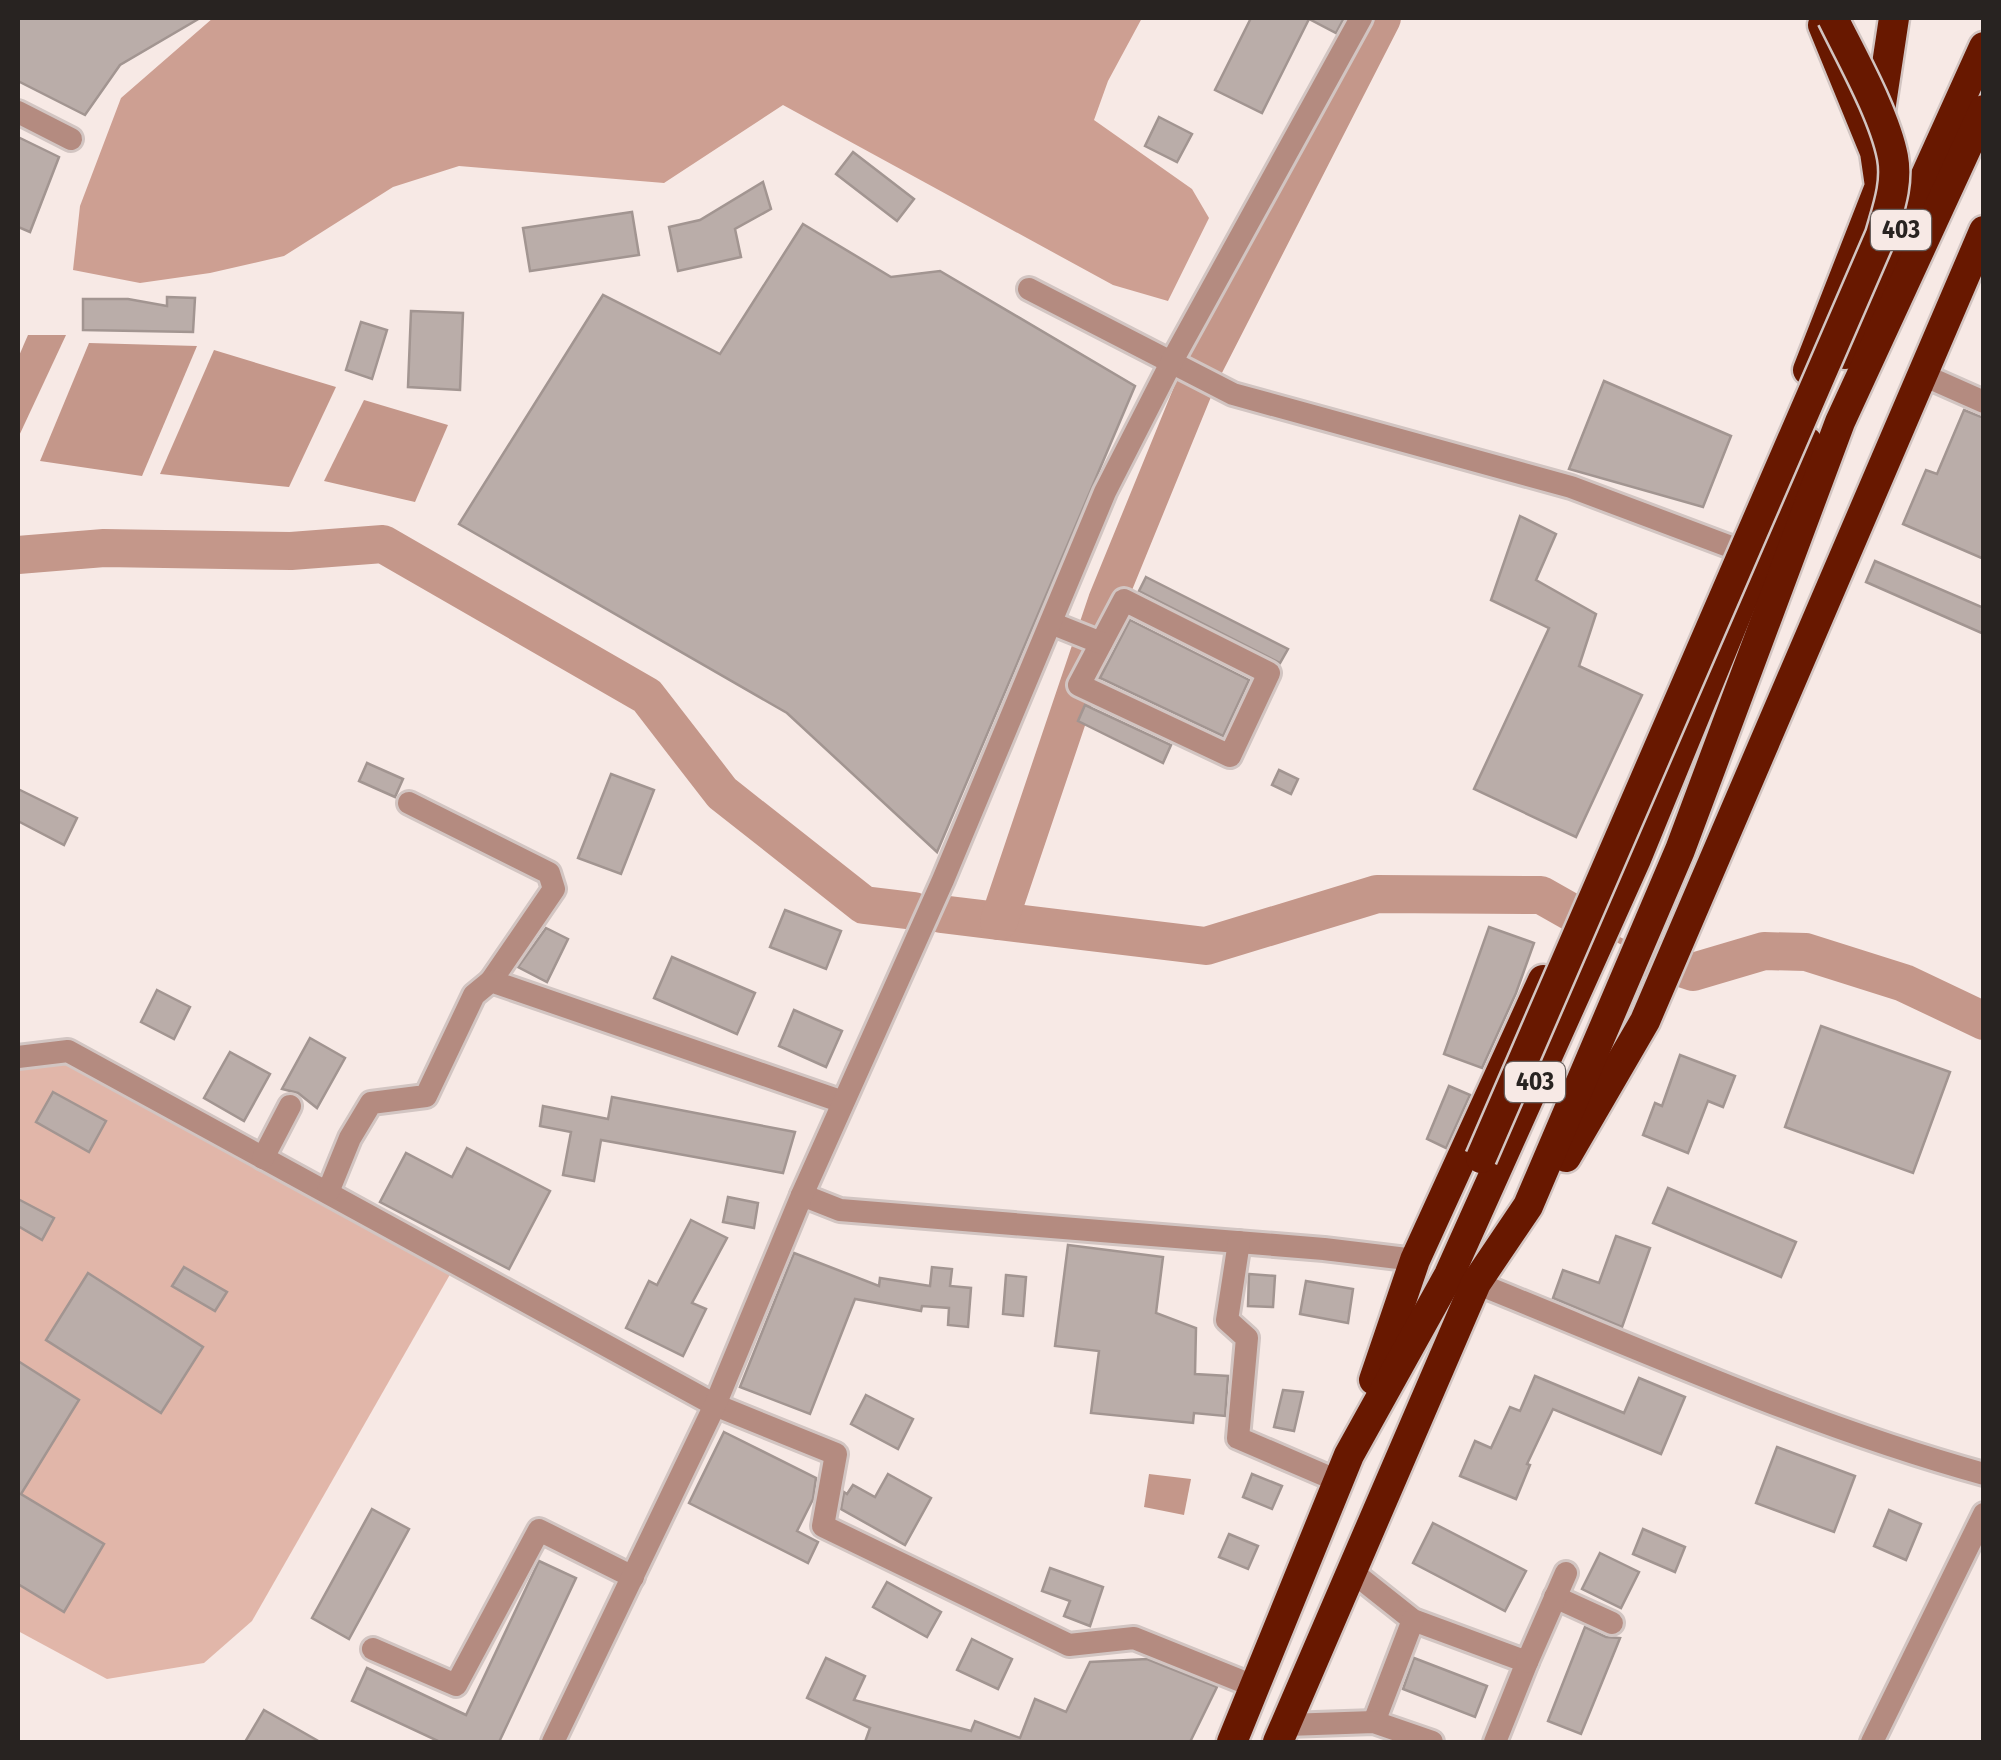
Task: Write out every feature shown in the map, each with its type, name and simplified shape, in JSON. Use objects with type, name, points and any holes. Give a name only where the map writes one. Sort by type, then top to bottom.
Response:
[{"type":"highway","points":[[1344,1468],[1415,1260],[1738,550],[1880,186],[1874,152],[1820,18]]},
{"type":"highway","points":[[1344,1468],[1881,236],[1894,191],[1893,157],[1833,18]]},
{"type":"highway","points":[[1874,152],[1894,18]]},
{"type":"highway","name":"403","points":[[1232,1742],[1344,1468],[1449,1275],[1636,859],[1829,417],[1984,47]]},
{"type":"highway","name":"403","points":[[1283,1734],[1476,1283],[1532,1197],[1680,850],[1829,417],[1984,110]]},
{"type":"highway","points":[[1532,1197],[1628,1018],[1858,431],[1984,150]]},
{"type":"highway","points":[[1532,1197],[1554,1180],[1645,1021],[1983,231]]},
{"type":"street","points":[[553,1742],[715,1405],[802,1194],[943,880],[1105,492],[1172,361],[1361,18]]},
{"type":"street","points":[[18,112],[71,139]]},
{"type":"street","points":[[1029,289],[1232,394],[1571,487],[1738,550]]},
{"type":"street","points":[[1923,375],[1984,402]]},
{"type":"street","points":[[1124,600],[1269,674],[1230,756],[1079,685],[1091,639],[1124,600]]},
{"type":"street","points":[[1050,623],[1091,639]]},
{"type":"street","points":[[328,1192],[350,1138],[371,1103],[426,1096],[474,994],[491,982],[554,889],[549,873],[410,804]]},
{"type":"street","points":[[491,982],[843,1102]]},
{"type":"street","points":[[18,1057],[68,1050],[715,1405],[836,1454],[823,1526],[1069,1644],[1134,1638],[1256,1687]]},
{"type":"street","points":[[263,1158],[290,1106]]},
{"type":"street","points":[[802,1194],[840,1210],[1415,1260]]},
{"type":"street","points":[[1239,1242],[1227,1320],[1246,1338],[1238,1438],[1344,1468]]},
{"type":"street","points":[[1476,1283],[1703,1375],[1931,1460],[1984,1474]]},
{"type":"street","points":[[1872,1742],[1984,1514]]},
{"type":"street","points":[[373,1649],[456,1685],[539,1530],[632,1577]]},
{"type":"street","points":[[1350,1570],[1413,1620],[1527,1662]]},
{"type":"street","points":[[1495,1742],[1566,1573]]},
{"type":"street","points":[[1556,1597],[1612,1623]]},
{"type":"street","points":[[1374,1722],[1413,1620]]},
{"type":"street","points":[[1283,1734],[1374,1722],[1432,1742]]},
{"type":"shaded area","points":[[213,18],[1142,18],[1108,81],[1094,120],[1192,189],[1209,218],[1168,301],[1113,285],[783,105],[664,183],[459,166],[393,187],[284,256],[210,273],[140,283],[73,270],[80,206],[121,98]]},
{"type":"shaded area","points":[[28,335],[66,335],[18,438],[18,358]]},
{"type":"shaded area","points":[[89,343],[197,346],[142,476],[40,461]]},
{"type":"shaded area","points":[[214,350],[336,387],[289,487],[160,474]]},
{"type":"shaded area","points":[[364,400],[448,425],[415,502],[324,481]]},
{"type":"shaded area","points":[[68,1051],[456,1264],[252,1621],[204,1663],[107,1679],[18,1631],[18,1057]]},
{"type":"shaded area","points":[[1149,1474],[1191,1479],[1184,1515],[1144,1507]]},
{"type":"building","points":[[18,18],[200,18],[120,65],[85,115],[18,81]]},
{"type":"building","points":[[1251,18],[1344,18],[1336,33],[1309,19],[1262,113],[1215,90]]},
{"type":"building","points":[[1159,117],[1192,134],[1177,162],[1145,146]]},
{"type":"building","points":[[18,137],[59,157],[30,232],[18,227]]},
{"type":"building","points":[[853,152],[914,199],[897,221],[836,174]]},
{"type":"building","points":[[763,182],[771,209],[735,229],[741,257],[678,271],[669,227],[700,220]]},
{"type":"building","points":[[632,212],[639,255],[530,271],[523,228]]},
{"type":"building","points":[[803,224],[891,277],[940,271],[1135,386],[937,852],[787,713],[459,524],[603,295],[720,354]]},
{"type":"building","points":[[167,297],[195,298],[193,332],[83,330],[83,299],[128,299],[167,306]]},
{"type":"building","points":[[411,311],[463,313],[460,390],[408,387]]},
{"type":"building","points":[[361,322],[387,330],[372,379],[346,370]]},
{"type":"building","points":[[1604,381],[1731,436],[1703,507],[1569,469]]},
{"type":"building","points":[[1964,410],[1984,418],[1984,559],[1903,524],[1926,470],[1937,474]]},
{"type":"building","points":[[1520,516],[1556,534],[1536,580],[1596,614],[1579,666],[1642,695],[1576,837],[1474,789],[1549,628],[1491,600]]},
{"type":"building","points":[[1875,561],[1984,608],[1984,634],[1866,582]]},
{"type":"building","points":[[1146,577],[1288,649],[1280,663],[1139,591]]},
{"type":"building","points":[[1130,620],[1249,680],[1223,736],[1100,678]]},
{"type":"building","points":[[1085,705],[1171,745],[1163,763],[1078,721]]},
{"type":"building","points":[[367,763],[403,779],[395,797],[359,781]]},
{"type":"building","points":[[1279,770],[1298,779],[1291,794],[1272,785]]},
{"type":"building","points":[[611,774],[654,790],[621,874],[578,858]]},
{"type":"building","points":[[18,789],[77,818],[64,845],[18,821]]},
{"type":"building","points":[[785,910],[841,931],[826,969],[770,947]]},
{"type":"building","points":[[1489,927],[1534,943],[1482,1068],[1444,1054]]},
{"type":"building","points":[[546,928],[568,939],[547,982],[518,967]]},
{"type":"building","points":[[672,957],[755,993],[737,1034],[654,998]]},
{"type":"building","points":[[157,990],[190,1007],[174,1039],[141,1022]]},
{"type":"building","points":[[794,1010],[842,1031],[826,1067],[779,1046]]},
{"type":"building","points":[[1821,1026],[1950,1072],[1913,1173],[1785,1127]]},
{"type":"building","points":[[310,1038],[345,1058],[317,1108],[298,1093],[282,1089]]},
{"type":"building","points":[[230,1052],[270,1074],[244,1121],[204,1098]]},
{"type":"building","points":[[1680,1055],[1735,1076],[1723,1107],[1708,1101],[1688,1153],[1643,1135],[1655,1103],[1662,1106]]},
{"type":"building","points":[[1449,1086],[1470,1095],[1446,1148],[1427,1139]]},
{"type":"building","points":[[53,1092],[106,1121],[89,1152],[36,1122]]},
{"type":"building","points":[[612,1097],[795,1132],[783,1173],[601,1140],[594,1181],[563,1175],[571,1132],[540,1126],[543,1106],[608,1119]]},
{"type":"building","points":[[467,1148],[550,1191],[509,1269],[380,1202],[406,1153],[452,1177]]},
{"type":"building","points":[[1668,1188],[1796,1242],[1781,1277],[1653,1223]]},
{"type":"building","points":[[728,1197],[758,1203],[754,1228],[723,1222]]},
{"type":"building","points":[[18,1199],[54,1218],[42,1240],[18,1226]]},
{"type":"building","points":[[691,1220],[727,1238],[692,1303],[706,1309],[683,1356],[626,1328],[649,1281],[657,1285]]},
{"type":"building","points":[[1616,1236],[1650,1248],[1622,1327],[1553,1298],[1563,1270],[1599,1283]]},
{"type":"building","points":[[1068,1245],[1163,1257],[1156,1313],[1196,1328],[1195,1374],[1228,1376],[1225,1416],[1194,1413],[1193,1423],[1091,1413],[1099,1351],[1055,1346]]},
{"type":"building","points":[[794,1253],[879,1286],[880,1278],[930,1286],[932,1267],[952,1269],[950,1286],[971,1288],[968,1327],[948,1325],[949,1308],[922,1306],[921,1311],[855,1299],[810,1414],[740,1387]]},
{"type":"building","points":[[184,1267],[227,1292],[215,1311],[172,1286]]},
{"type":"building","points":[[88,1273],[203,1347],[161,1413],[46,1340]]},
{"type":"building","points":[[1249,1274],[1275,1276],[1273,1307],[1248,1306]]},
{"type":"building","points":[[1006,1275],[1026,1277],[1023,1316],[1003,1314]]},
{"type":"building","points":[[1306,1281],[1353,1289],[1348,1323],[1300,1314]]},
{"type":"building","points":[[18,1361],[79,1400],[21,1494],[104,1544],[64,1612],[18,1584]]},
{"type":"building","points":[[1535,1376],[1624,1413],[1639,1378],[1685,1397],[1661,1454],[1553,1409],[1527,1464],[1530,1465],[1516,1499],[1460,1476],[1475,1441],[1491,1448],[1510,1407],[1520,1411]]},
{"type":"building","points":[[1283,1390],[1303,1392],[1294,1431],[1274,1427]]},
{"type":"building","points":[[866,1395],[913,1419],[898,1449],[851,1424]]},
{"type":"building","points":[[724,1432],[816,1478],[813,1499],[797,1531],[818,1542],[808,1563],[689,1503]]},
{"type":"building","points":[[1777,1447],[1855,1476],[1834,1532],[1756,1503]]},
{"type":"building","points":[[888,1474],[931,1498],[905,1545],[841,1509],[844,1492],[847,1494],[853,1485],[875,1497]]},
{"type":"building","points":[[1252,1474],[1282,1486],[1272,1509],[1243,1497]]},
{"type":"building","points":[[372,1509],[409,1529],[349,1639],[312,1618]]},
{"type":"building","points":[[1889,1510],[1921,1524],[1906,1560],[1874,1546]]},
{"type":"building","points":[[1433,1523],[1526,1571],[1505,1611],[1413,1563]]},
{"type":"building","points":[[1643,1529],[1685,1547],[1675,1572],[1633,1554]]},
{"type":"building","points":[[1229,1534],[1258,1546],[1248,1569],[1219,1557]]},
{"type":"building","points":[[1600,1553],[1639,1572],[1621,1608],[1582,1589]]},
{"type":"building","points":[[539,1561],[576,1578],[499,1742],[440,1742],[352,1701],[367,1668],[466,1715]]},
{"type":"building","points":[[1050,1568],[1103,1587],[1090,1626],[1064,1616],[1070,1601],[1042,1591]]},
{"type":"building","points":[[887,1582],[941,1612],[927,1637],[873,1607]]},
{"type":"building","points":[[1585,1627],[1606,1637],[1620,1638],[1581,1734],[1548,1721]]},
{"type":"building","points":[[972,1639],[1012,1659],[998,1689],[957,1670]]},
{"type":"building","points":[[826,1658],[865,1676],[854,1700],[971,1731],[975,1721],[1020,1738],[1035,1699],[1066,1712],[1090,1662],[1147,1659],[1217,1687],[1190,1742],[865,1742],[870,1728],[807,1698]]},
{"type":"building","points":[[1414,1658],[1487,1686],[1475,1717],[1403,1689]]},
{"type":"building","points":[[264,1710],[320,1742],[245,1742]]},
{"type":"waterway","points":[[999,921],[1107,601],[1199,376],[1382,18]]},
{"type":"waterway","points":[[18,555],[104,548],[291,551],[383,544],[647,696],[722,793],[864,905],[914,911]]},
{"type":"waterway","points":[[941,914],[1206,946],[1377,894],[1541,895],[1594,925]]},
{"type":"waterway","points":[[1617,939],[1627,944]]},
{"type":"waterway","points":[[1651,958],[1693,972],[1764,951],[1806,952],[1904,983],[1984,1021]]}]
